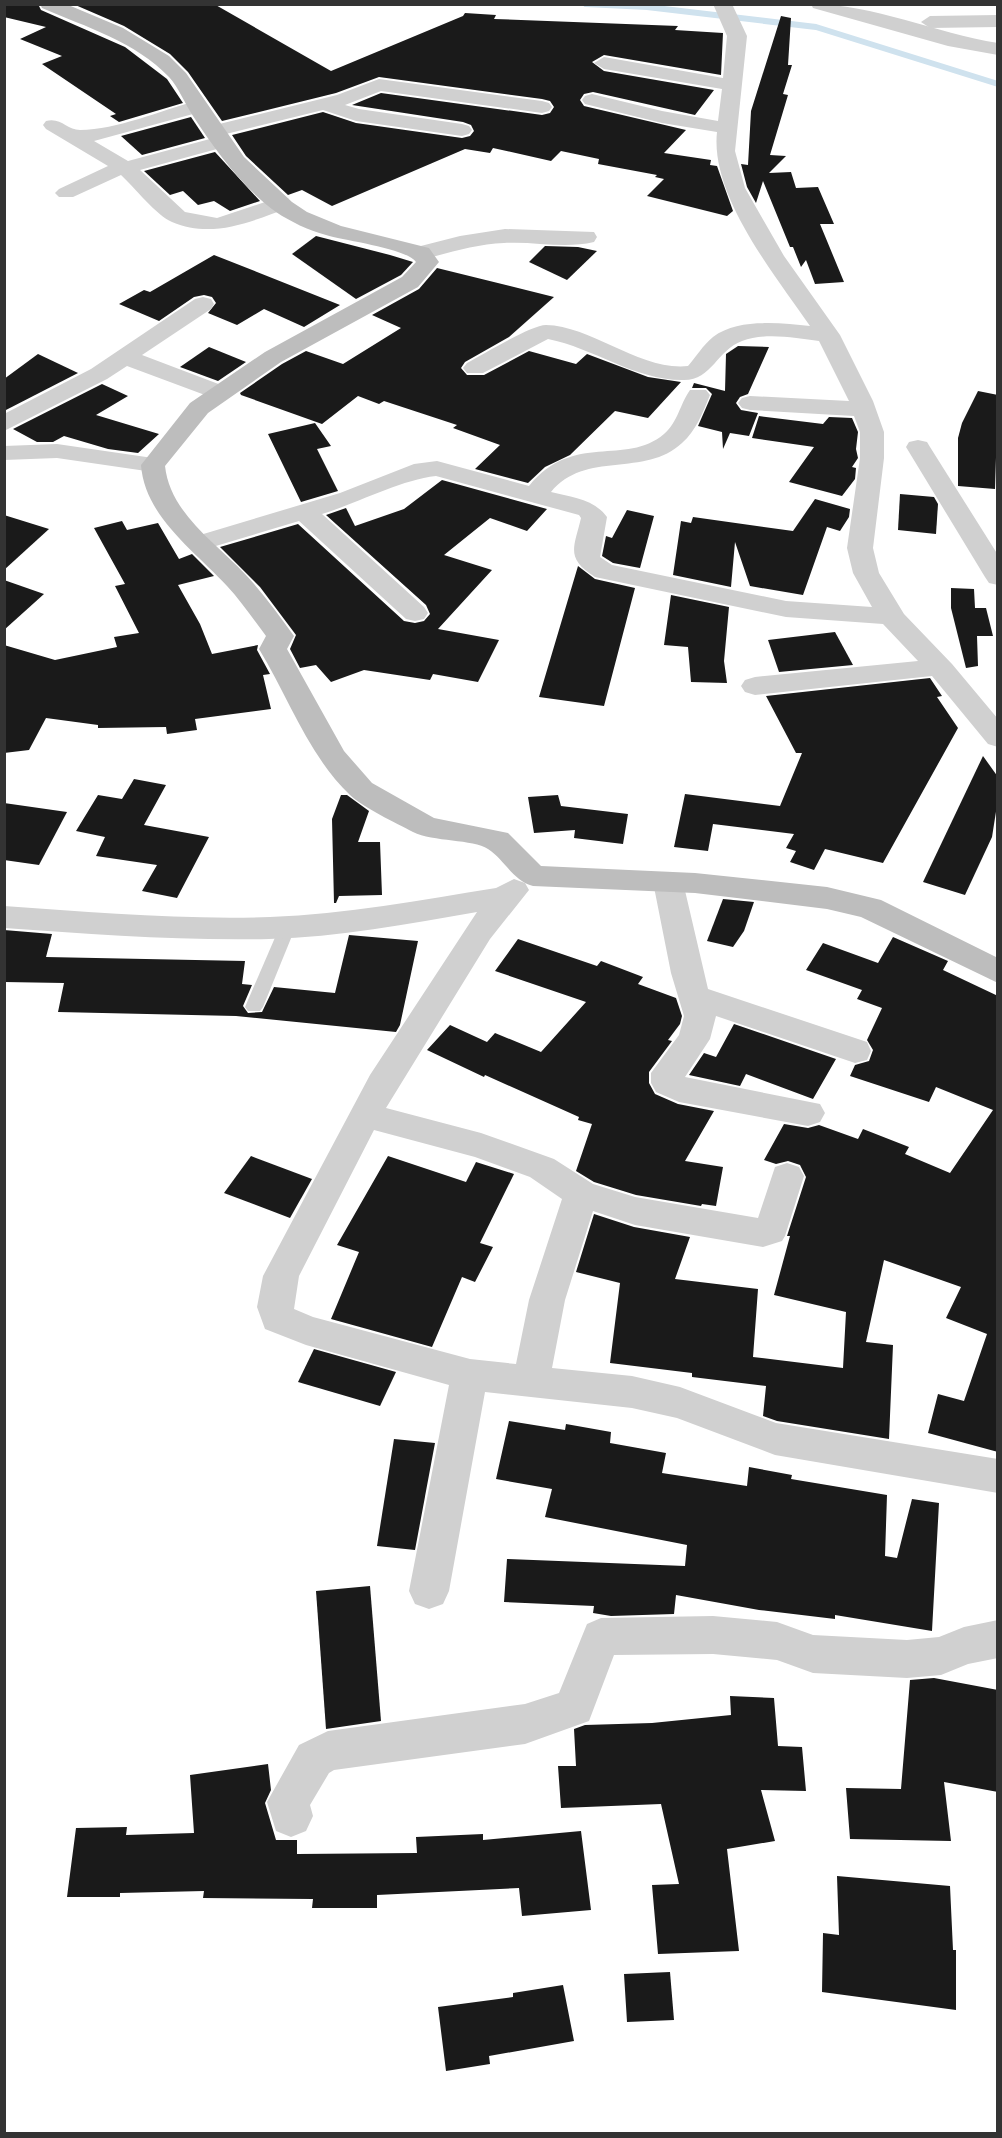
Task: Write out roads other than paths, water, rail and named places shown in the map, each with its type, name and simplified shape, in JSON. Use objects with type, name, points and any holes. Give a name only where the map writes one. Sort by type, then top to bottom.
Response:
[{"type":"street","points":[[49,4],[145,47],[178,75],[197,107],[258,187],[309,221],[336,232],[421,253],[494,238],[586,237]]},
{"type":"street","points":[[722,4],[737,36],[726,128],[726,159],[738,198],[773,257],[828,335],[864,409],[873,446],[860,548],[867,573],[892,617],[998,738]]},
{"type":"street","points":[[820,4],[955,42],[998,49]]},
{"type":"street","points":[[908,28],[921,23],[998,21]]},
{"type":"street","points":[[604,63],[731,85]]},
{"type":"street","points":[[66,193],[124,167],[379,85],[542,107]]},
{"type":"street","points":[[592,100],[662,117],[726,128]]},
{"type":"street","points":[[324,104],[356,115],[462,130]]},
{"type":"street","points":[[73,137],[100,134],[197,107]]},
{"type":"street","points":[[53,124],[124,167],[178,217],[217,224],[237,220],[280,203]]},
{"type":"street","points":[[421,253],[428,262],[410,282],[273,357],[199,408],[153,465],[152,474],[157,488],[199,543],[235,579],[280,636],[273,649],[298,690],[311,721],[333,757],[362,790],[426,826],[497,840],[533,876]]},
{"type":"street","points":[[4,424],[89,380],[203,304]]},
{"type":"street","points":[[475,368],[545,332],[561,335],[657,369],[689,374],[695,372],[720,343],[729,338],[763,332],[828,335]]},
{"type":"street","points":[[125,357],[220,393]]},
{"type":"street","points":[[535,495],[542,484],[565,465],[592,458],[650,450],[670,442],[686,424],[698,395]]},
{"type":"street","points":[[750,403],[864,409]]},
{"type":"street","points":[[918,447],[998,577]]},
{"type":"street","points":[[4,453],[57,451],[153,465]]},
{"type":"street","points":[[199,543],[349,498],[414,471],[429,468],[453,471],[593,514],[586,553],[588,561],[604,571],[786,609],[892,617]]},
{"type":"street","points":[[304,512],[415,613]]},
{"type":"street","points":[[755,686],[938,667]]},
{"type":"street","points":[[998,972],[870,908],[827,898],[768,890],[668,882],[533,876],[505,897],[447,981],[366,1115],[289,1257],[281,1276],[275,1306],[278,1318],[306,1330],[470,1375],[632,1392],[680,1403],[775,1439],[998,1476]]},
{"type":"street","points":[[668,882],[680,930],[687,973],[700,1016],[694,1039],[668,1073],[668,1083],[679,1090],[808,1113]]},
{"type":"street","points":[[4,917],[133,926],[288,926],[352,922],[505,897]]},
{"type":"street","points":[[695,997],[855,1052]]},
{"type":"street","points":[[366,1115],[481,1146],[542,1168],[581,1194],[635,1211],[763,1233],[770,1232],[773,1226],[787,1176]]},
{"type":"street","points":[[531,1382],[547,1300],[581,1194]]},
{"type":"street","points":[[429,1591],[470,1375]]},
{"type":"street","points":[[291,1816],[288,1802],[314,1759],[328,1751],[525,1725],[574,1707],[601,1637],[713,1635],[777,1641],[813,1654],[907,1659],[941,1656],[964,1646],[998,1639]]},
{"type":"lane","points":[[254,1007],[288,926]]},
{"type":"waterway","points":[[586,4],[647,7],[816,27],[998,84]]}]
